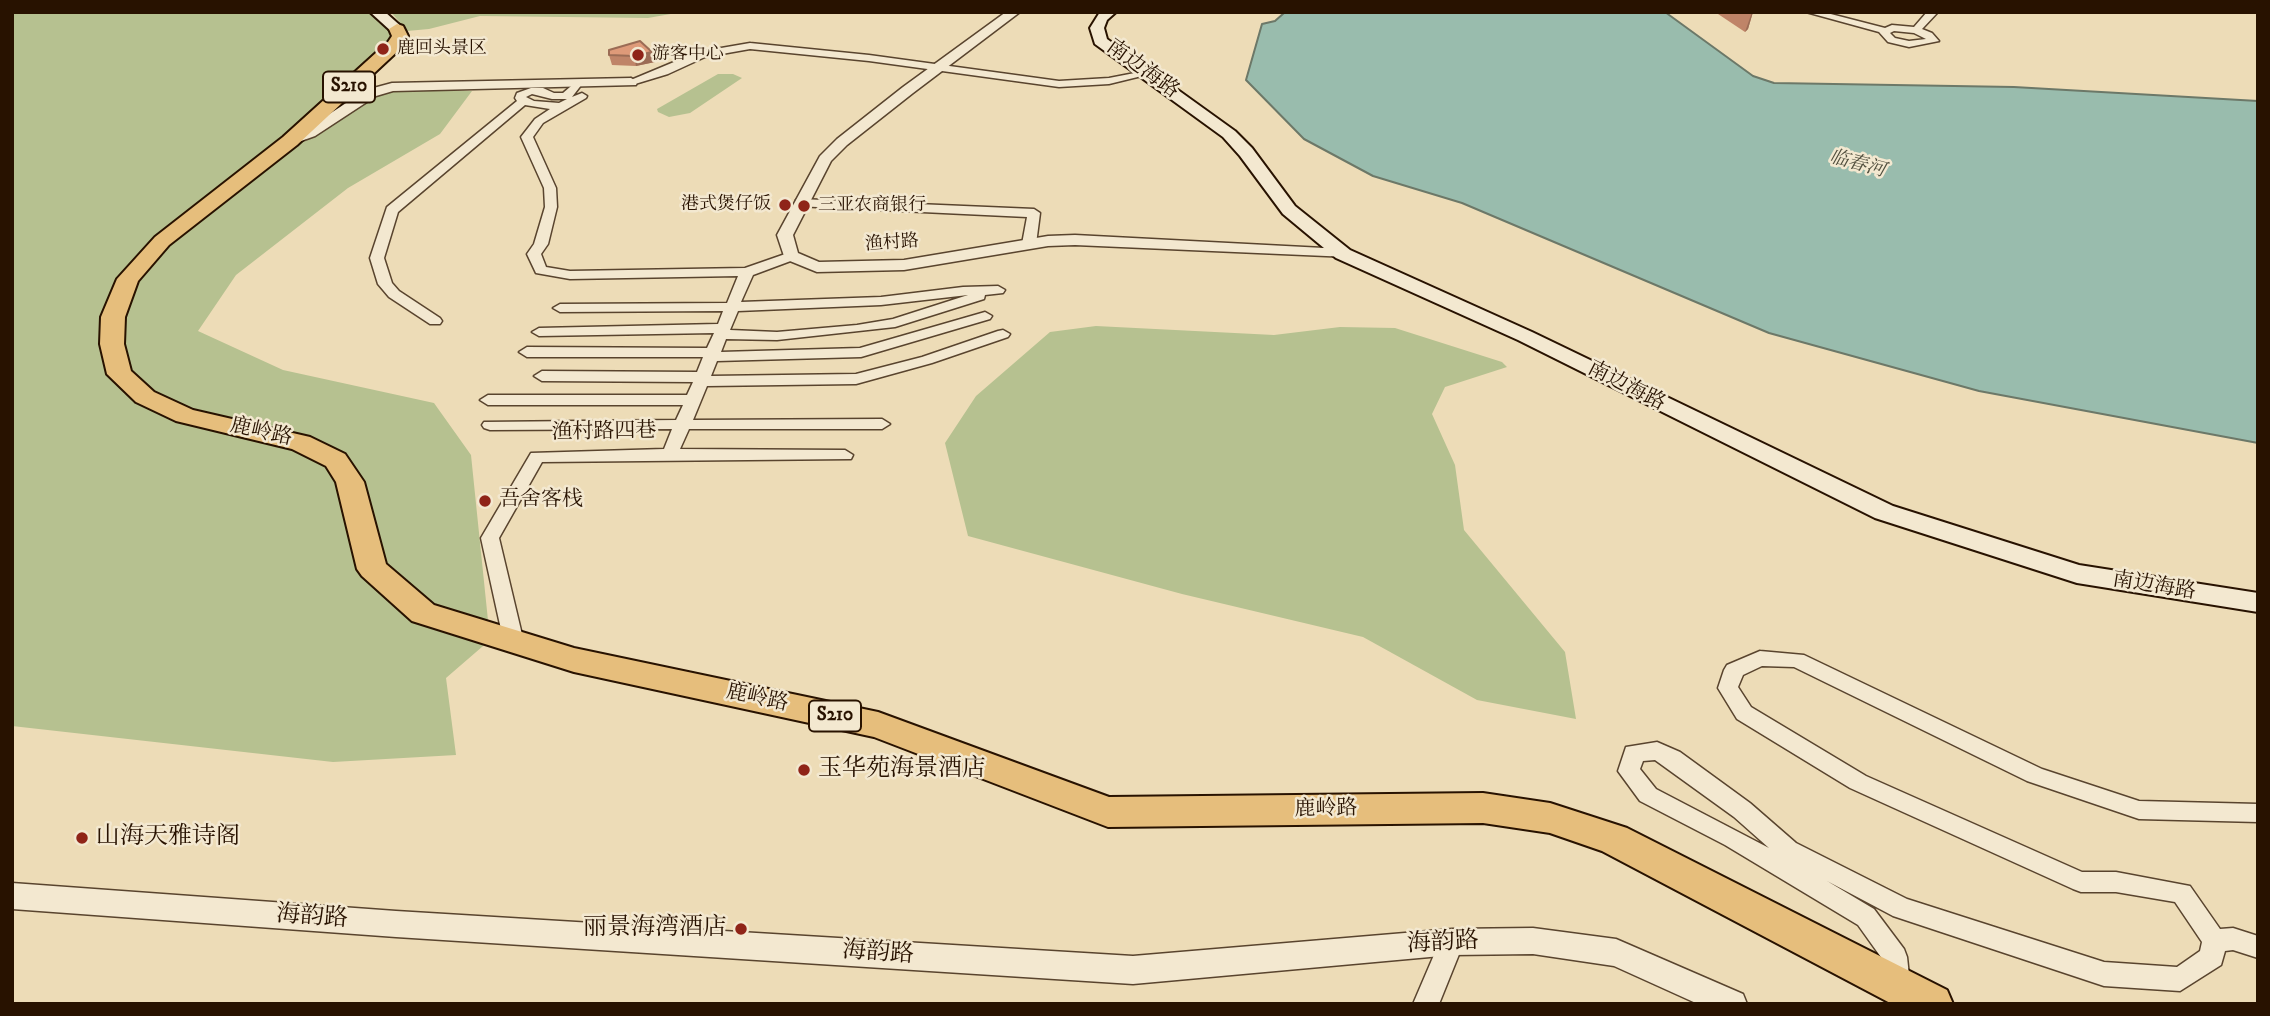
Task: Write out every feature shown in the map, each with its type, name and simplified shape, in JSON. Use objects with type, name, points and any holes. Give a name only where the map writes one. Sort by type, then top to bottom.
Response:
[{"type":"main road","points":[[377,12],[397,29]]},
{"type":"main road","name":"南边海路","points":[[1109,12],[1101,18],[1097,28],[1100,41],[1229,134],[1289,209],[1343,254],[1525,336],[1884,512],[2077,574],[2258,603]]},
{"type":"main road","name":"鹿岭路","points":[[397,29],[400,36],[396,45],[290,141],[162,241],[128,279],[113,317],[112,344],[119,374],[145,397],[186,416],[301,443],[336,460],[350,482],[372,569],[423,613],[574,660],[878,725],[1108,812],[1483,808],[1550,818],[1614,839],[1933,1004]]},
{"type":"street","points":[[579,90],[539,121],[527,138],[550,188],[551,207],[541,244],[534,254],[541,270],[570,275],[747,272],[791,256],[785,235],[825,159],[842,142],[1014,12]]},
{"type":"street","points":[[1811,12],[1886,31],[1892,28],[1916,30],[1934,41],[1909,44],[1892,40],[1886,36],[1886,31]]},
{"type":"street","points":[[1916,30],[1933,12]]},
{"type":"street","points":[[290,141],[310,133],[371,93],[386,89],[450,84],[579,90],[631,82],[664,72],[702,54],[750,46],[1059,84],[1109,81],[1145,74]]},
{"type":"street","points":[[561,106],[532,104],[520,98],[531,91],[566,96],[579,90]]},
{"type":"street","points":[[435,321],[394,295],[385,284],[377,258],[392,210],[523,101]]},
{"type":"street","points":[[800,203],[1034,213],[1030,244]]},
{"type":"street","name":"渔村路","points":[[791,256],[817,267],[904,265],[1030,244],[1075,240],[1343,254]]},
{"type":"street","name":"渔村路四巷","points":[[514,643],[490,538],[537,457],[670,454],[747,272]]},
{"type":"street","points":[[539,332],[722,331],[777,336],[895,323],[998,290],[963,291],[881,301],[732,307],[560,308]]},
{"type":"street","points":[[527,352],[712,355],[860,352],[985,316]]},
{"type":"street","points":[[542,376],[856,379],[927,360],[1003,334]]},
{"type":"street","points":[[488,400],[693,400]]},
{"type":"street","points":[[491,425],[882,424]]},
{"type":"street","points":[[670,454],[845,455]]},
{"type":"street","points":[[1897,985],[1895,957],[1866,917],[1732,838],[1648,794],[1629,771],[1634,753],[1657,751],[1672,758],[1742,810],[1788,850],[1901,908],[2104,974],[2180,979],[2212,957],[2214,940],[2182,893],[2116,883],[2081,882],[1858,782],[1744,713],[1728,688],[1734,670],[1760,658],[1797,660],[2035,775],[2139,810],[2258,813]]},
{"type":"street","name":"海韵路","points":[[12,896],[397,924],[1133,970],[1452,942],[1532,941],[1616,953],[1732,1004]]},
{"type":"street","points":[[2214,940],[2233,939],[2258,947]]},
{"type":"street","points":[[1426,1004],[1452,942]]},
{"type":"green space","points":[[12,12],[373,12],[390,24],[398,39],[337,86],[472,91],[440,134],[348,188],[236,275],[198,331],[283,370],[434,403],[471,455],[490,640],[446,678],[456,755],[333,762],[12,726]]},
{"type":"green space","points":[[391,12],[682,12],[648,18],[480,16],[429,29],[407,31]]},
{"type":"green space","points":[[718,74],[733,74],[742,78],[690,113],[669,117],[658,112],[657,109]]},
{"type":"green space","points":[[1096,326],[1274,335],[1340,327],[1395,328],[1502,362],[1507,367],[1445,387],[1432,414],[1455,465],[1464,530],[1565,652],[1576,719],[1477,700],[1363,637],[1182,594],[968,536],[945,443],[976,396],[1050,332]]},
{"type":"water","name":"临春河","points":[[1665,12],[1753,76],[1774,83],[2014,87],[2258,101],[2258,443],[1979,391],[1769,333],[1462,203],[1373,176],[1304,139],[1246,80],[1262,24],[1275,21],[1284,13]]},
{"type":"building","points":[[640,41],[652,52],[634,56],[609,55],[609,50]]},
{"type":"place","name":"鹿回头景区","points":[[383,49]]},
{"type":"place","name":"游客中心","points":[[638,55]]},
{"type":"place","name":"港式煲仔饭","points":[[785,205]]},
{"type":"place","name":"三亚农商银行","points":[[804,206]]},
{"type":"place","name":"吾舍客栈","points":[[485,501]]},
{"type":"place","name":"玉华苑海景酒店","points":[[804,770]]},
{"type":"place","name":"山海天雅诗阁","points":[[82,838]]},
{"type":"place","name":"丽景海湾酒店","points":[[741,929]]}]
